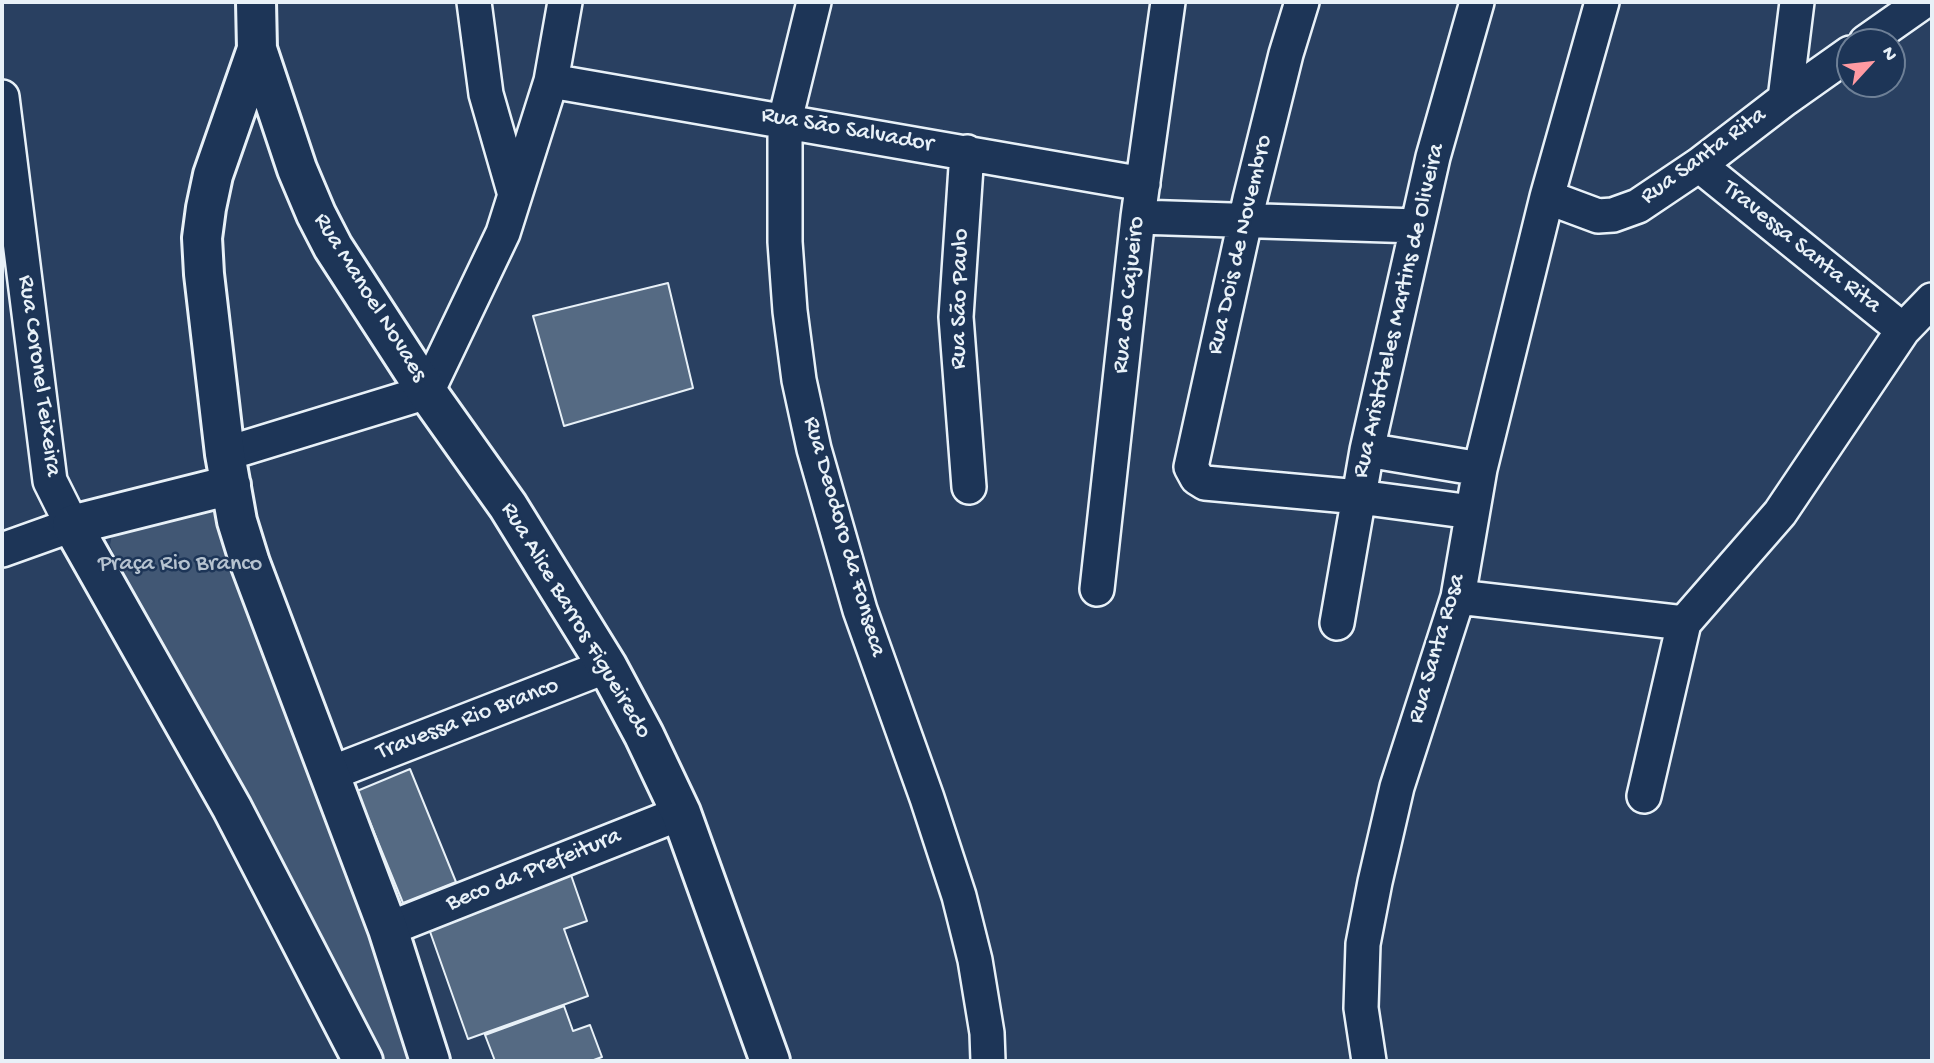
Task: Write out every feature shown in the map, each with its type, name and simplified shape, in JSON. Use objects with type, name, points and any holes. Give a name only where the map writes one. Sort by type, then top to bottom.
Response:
[{"type":"street","name":"Rua Manoel Novaes","points":[[256,2],[257,48],[297,170],[316,214],[333,247],[427,393]]},
{"type":"street","points":[[474,2],[486,94],[515,195]]},
{"type":"street","points":[[2,550],[228,470],[427,393],[472,293],[503,233],[551,81],[565,2]]},
{"type":"street","name":"Rua Deodoro da Fonseca","points":[[814,2],[785,120],[785,242],[799,380],[814,449],[860,610],[928,798],[959,896],[975,960],[987,1033],[988,1061]]},
{"type":"street","name":"Rua do Cajueiro","points":[[1097,589],[1139,217],[1168,2]]},
{"type":"street","name":"Rua Dois de Novembro","points":[[1302,2],[1286,54],[1246,221],[1191,467],[1197,478],[1205,484],[1359,497]]},
{"type":"street","name":"Rua Aristóteles Martins de Oliveira","points":[[1337,623],[1367,450],[1417,226],[1433,157],[1477,2]]},
{"type":"street","name":"Rua Santa Rosa","points":[[1369,1061],[1361,1008],[1363,944],[1397,787],[1458,597],[1480,469],[1547,197],[1602,2]]},
{"type":"street","points":[[1785,99],[1797,2]]},
{"type":"street","points":[[1886,28],[1923,2]]},
{"type":"street","points":[[257,48],[214,175],[202,238],[205,286],[228,470],[237,521],[250,563],[388,929],[430,1061]]},
{"type":"street","name":"Rua Santa Rita","points":[[1547,197],[1598,216],[1613,215],[1639,206],[1836,63]]},
{"type":"street","name":"Rua São Salvador","points":[[551,81],[1143,184]]},
{"type":"street","name":"Rua Coronel Teixeira","points":[[2,97],[50,481],[72,525]]},
{"type":"street","name":"Rua São Paulo","points":[[967,152],[956,317],[969,487]]},
{"type":"street","name":"Travessa Santa Rita","points":[[1699,165],[1903,330]]},
{"type":"street","points":[[1139,217],[1417,226]]},
{"type":"street","points":[[1644,796],[1684,623],[1780,513],[1903,330],[1932,300]]},
{"type":"street","name":"Rua Alice Barros Figueiredo","points":[[427,393],[509,506],[607,666],[644,735],[681,813],[770,1061]]},
{"type":"street","points":[[1367,450],[1480,469]]},
{"type":"street","points":[[1359,497],[1472,512]]},
{"type":"street","points":[[72,525],[232,808],[363,1061]]},
{"type":"street","points":[[1458,597],[1684,623]]},
{"type":"street","name":"Travessa Rio Branco","points":[[329,774],[607,666]]},
{"type":"street","name":"Beco da Prefeitura","points":[[388,929],[681,813]]},
{"type":"green space","name":"Praça Rio Branco","points":[[198,500],[222,521],[418,1050],[405,1061],[385,1061],[380,1058],[123,576],[110,545],[115,520]]},
{"type":"building","points":[[668,283],[693,388],[564,426],[533,316]]},
{"type":"building","points":[[410,769],[456,882],[403,903],[357,791]]},
{"type":"building","points":[[571,875],[587,921],[564,929],[588,996],[468,1039],[428,926]]},
{"type":"building","points":[[564,1006],[573,1031],[590,1025],[602,1057],[591,1061],[495,1061],[485,1035]]}]
